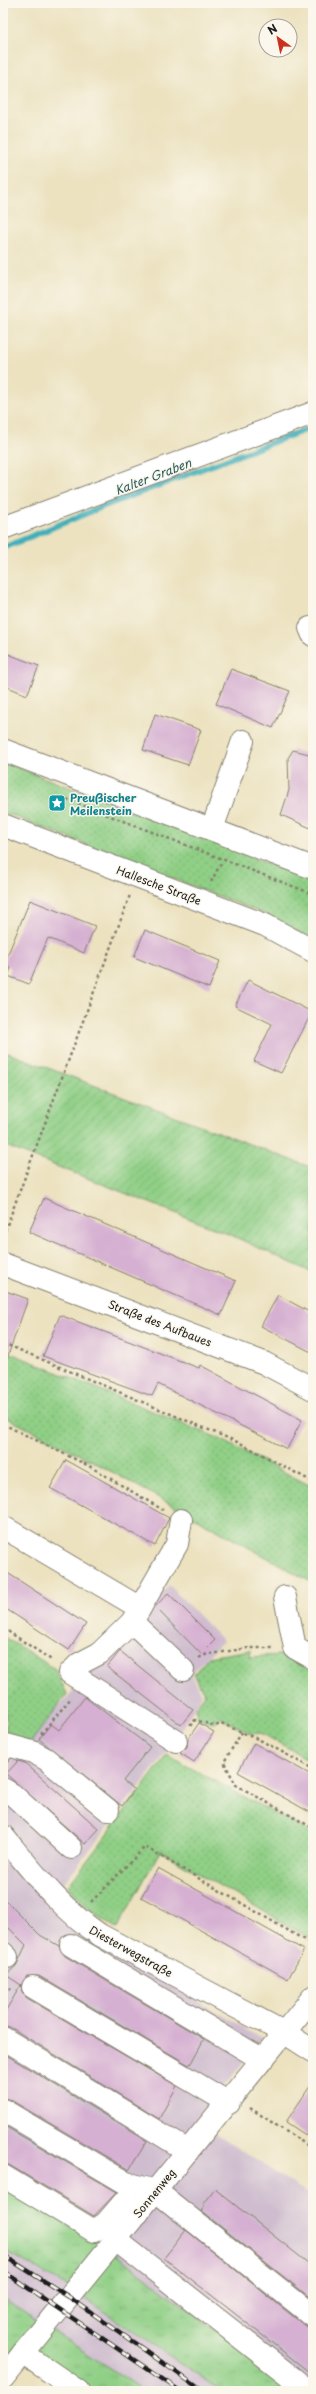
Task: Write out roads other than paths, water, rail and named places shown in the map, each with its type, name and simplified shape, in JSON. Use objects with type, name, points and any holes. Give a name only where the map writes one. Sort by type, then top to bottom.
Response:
[{"type":"street","points":[[3,528],[313,413]]},
{"type":"street","points":[[212,829],[243,741]]},
{"type":"street","points":[[3,750],[313,868]]},
{"type":"street","name":"Hallesche Straße","points":[[3,825],[265,925],[313,951]]},
{"type":"street","name":"Straße des Aufbaues","points":[[3,1264],[264,1363],[313,1389]]},
{"type":"street","points":[[176,1741],[77,1678],[79,1664],[100,1652],[124,1632],[136,1615],[178,1544],[181,1520]]},
{"type":"street","points":[[3,1527],[136,1615],[183,1670]]},
{"type":"street","points":[[285,1596],[304,1653]]},
{"type":"street","points":[[3,1750],[7,1745],[33,1752],[46,1759],[108,1810]]},
{"type":"street","points":[[3,1789],[13,1795],[71,1848]]},
{"type":"street","name":"Diesterwegstraße","points":[[3,1836],[54,1898],[75,1918],[100,1936],[285,2033]]},
{"type":"street","points":[[71,1945],[263,2060]]},
{"type":"street","points":[[33,1987],[231,2100]]},
{"type":"street","name":"Sonnenweg","points":[[3,2378],[231,2100],[313,1997]]},
{"type":"street","points":[[285,2033],[313,2051]]},
{"type":"street","points":[[3,2038],[188,2151]]},
{"type":"street","points":[[3,2110],[126,2183],[156,2191],[313,2316]]},
{"type":"street","points":[[3,2176],[94,2231],[106,2223],[124,2202],[138,2213]]},
{"type":"street","points":[[116,2240],[309,2391]]},
{"type":"street","points":[[23,2353],[78,2391]]},
{"type":"waterway","name":"Kalter Graben","points":[[3,548],[104,506],[313,427]]},
{"type":"railway","points":[[3,2255],[69,2297],[203,2391]]},
{"type":"railway","points":[[3,2271],[180,2391]]},
{"type":"place","name":"Preußischer Meilenstein","points":[[57,803]]}]
